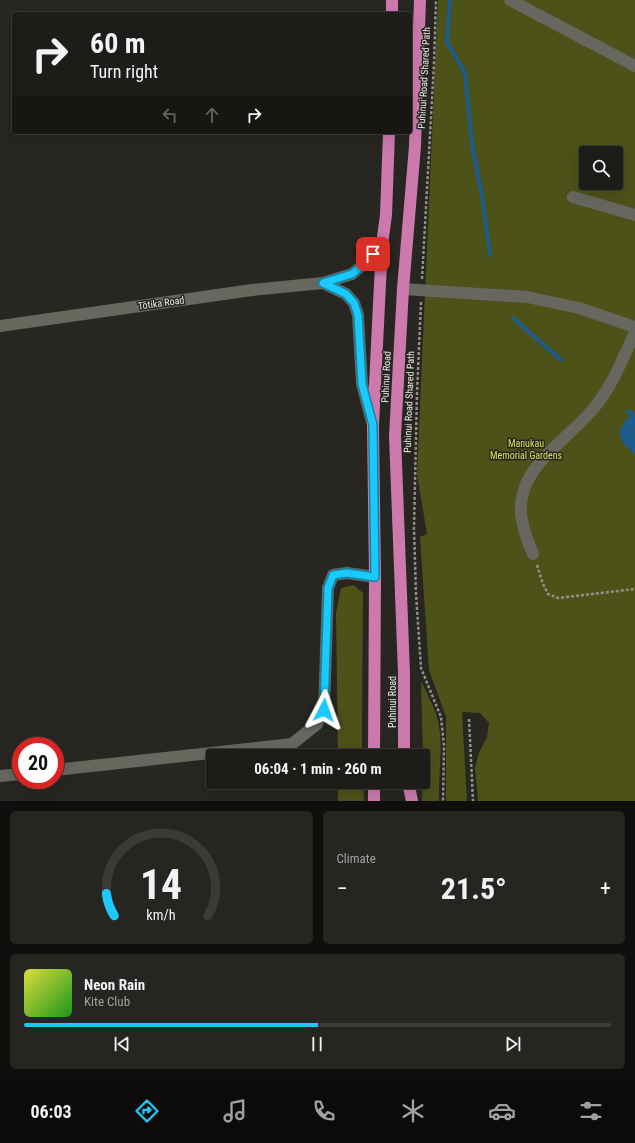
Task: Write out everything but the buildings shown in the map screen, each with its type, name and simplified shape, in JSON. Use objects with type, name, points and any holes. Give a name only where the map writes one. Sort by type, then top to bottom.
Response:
[{"type":"highway","points":[[392,0],[392,12]]},
{"type":"highway","name":"Puhinui Road","points":[[404,749],[404,673],[395,436],[403,289],[415,146],[420,0]]},
{"type":"highway","name":"Puhinui Road","points":[[374,749],[375,577],[373,425],[382,244],[386,215],[389,134]]},
{"type":"highway","points":[[374,789],[374,801]]},
{"type":"highway","points":[[403,789],[403,801]]},
{"type":"highway","points":[[409,789],[412,801]]},
{"type":"street","points":[[510,0],[635,66]]},
{"type":"street","points":[[572,197],[635,215]]},
{"type":"street","name":"Tōtika Road","points":[[0,326],[236,292],[323,283],[352,274],[364,264],[382,244]]},
{"type":"street","points":[[323,283],[346,294],[354,303],[358,315],[362,384],[373,425]]},
{"type":"street","points":[[403,289],[527,297],[579,308],[635,327]]},
{"type":"street","points":[[533,554],[522,524],[522,495],[527,481],[536,466],[545,456],[570,434],[594,408],[618,370],[635,332]]},
{"type":"street","points":[[64,769],[292,744],[317,724],[324,710],[328,588],[333,575],[347,573],[375,577]]},
{"type":"street","points":[[0,776],[12,775]]},
{"type":"path","name":"Puhinui Road Shared Path","points":[[436,0],[417,393],[414,528],[416,594],[421,668],[441,717],[444,746],[443,801]]},
{"type":"path","points":[[533,554],[548,594],[558,598],[635,589]]},
{"type":"path","points":[[469,719],[473,801]]},
{"type":"green space","name":"Manukau Memorial Gardens","points":[[438,0],[635,0],[635,801],[478,801],[475,767],[479,753],[487,737],[489,723],[480,713],[462,712],[467,801],[446,801],[446,717],[429,670],[420,537],[427,534],[417,474]]},
{"type":"green space","points":[[354,585],[363,593],[362,749],[338,749],[336,613],[341,588]]},
{"type":"green space","points":[[421,681],[435,711],[440,731],[441,751],[439,801],[422,801],[422,789],[430,789],[430,749],[423,749]]},
{"type":"green space","points":[[338,789],[363,789],[364,801],[338,801]]},
{"type":"water","points":[[635,413],[635,455],[623,443],[619,432],[626,419]]},
{"type":"waterway","points":[[450,0],[447,42],[465,73],[472,144],[482,196],[490,255]]},
{"type":"waterway","points":[[513,318],[561,360]]},
{"type":"waterway","points":[[628,411],[635,416]]},
{"type":"route","points":[[324,710],[328,588],[333,575],[347,573],[375,577],[373,425],[362,384],[358,315],[354,303],[346,294],[323,283],[352,274],[373,254]]}]
